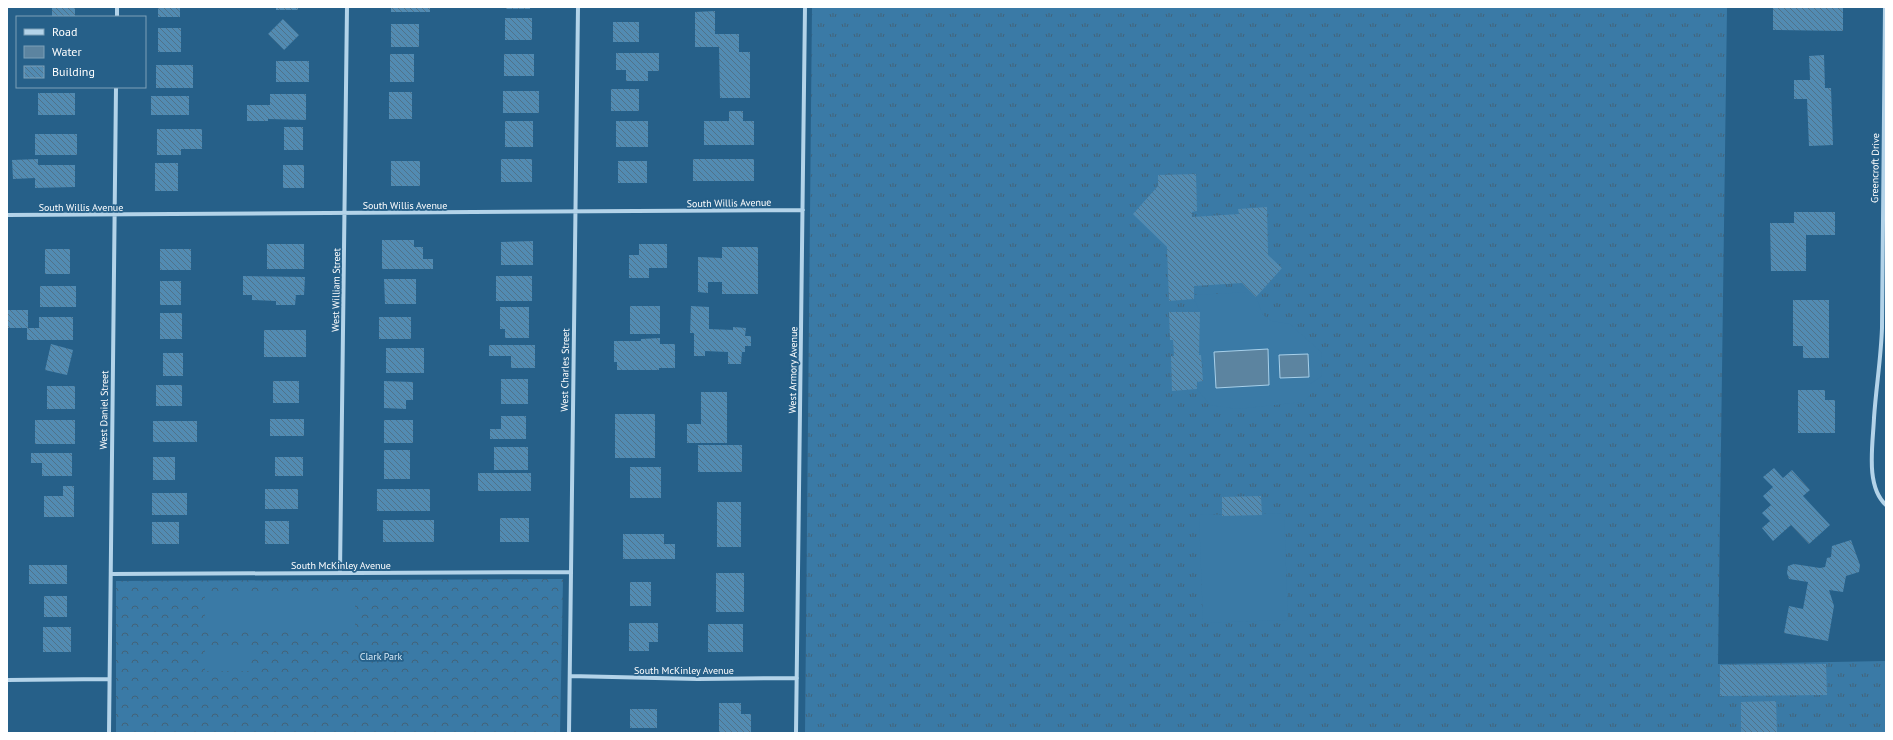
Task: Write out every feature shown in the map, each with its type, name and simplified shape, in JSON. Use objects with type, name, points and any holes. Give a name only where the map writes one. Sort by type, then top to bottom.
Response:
[{"type":"street","name":"West William Street","points":[[340,573],[347,7]]},
{"type":"street","name":"West Charles Street","points":[[569,733],[578,7]]},
{"type":"street","name":"West Armory Avenue","points":[[796,733],[805,7]]},
{"type":"street","name":"Greencroft Drive","points":[[1885,7],[1882,330],[1875,412],[1872,474],[1873,484],[1878,496],[1886,505]]},
{"type":"street","name":"West Daniel Street","points":[[109,733],[116,88]]},
{"type":"street","name":"South Willis Avenue","points":[[7,216],[803,210]]},
{"type":"street","points":[[1882,330],[1886,333]]},
{"type":"street","name":"South McKinley Avenue","points":[[111,574],[571,572]]},
{"type":"street","name":"South McKinley Avenue","points":[[570,676],[698,679],[797,678]]},
{"type":"street","points":[[7,680],[109,679]]},
{"type":"green space","points":[[812,7],[1727,7],[1718,664],[1886,661],[1886,733],[805,733]]},
{"type":"green space","points":[[1251,292],[1256,297],[1263,315],[1272,321],[1290,324],[1321,352],[1322,376],[1310,384],[1310,396],[1303,402],[1237,409],[1210,405],[1197,389],[1197,382],[1203,381],[1202,355],[1199,355],[1200,312],[1194,299],[1194,295]]},
{"type":"green space","points":[[1284,513],[1288,620],[1203,623],[1199,515]]},
{"type":"green space","name":"Clark Park","points":[[563,579],[560,733],[116,733],[116,581]]},
{"type":"green space","points":[[205,594],[355,594],[355,628],[205,628]]},
{"type":"green space","points":[[205,647],[249,647],[249,671],[205,671]]},
{"type":"water","points":[[1268,349],[1269,385],[1216,388],[1214,352]]},
{"type":"water","points":[[1308,354],[1309,377],[1280,378],[1279,355]]},
{"type":"building","points":[[52,7],[75,7],[75,16],[52,16]]},
{"type":"building","points":[[158,7],[180,7],[180,17],[158,17]]},
{"type":"building","points":[[276,7],[298,7],[298,10],[276,10]]},
{"type":"building","points":[[391,7],[430,7],[430,12],[391,12]]},
{"type":"building","points":[[506,7],[530,7],[530,9],[506,9]]},
{"type":"building","points":[[1773,7],[1843,7],[1843,31],[1773,30]]},
{"type":"building","points":[[715,11],[715,34],[739,34],[739,52],[750,52],[750,98],[720,98],[719,47],[695,47],[695,12]]},
{"type":"building","points":[[505,18],[532,18],[532,40],[505,40]]},
{"type":"building","points":[[283,19],[299,35],[284,50],[268,34]]},
{"type":"building","points":[[613,22],[639,22],[639,42],[613,42]]},
{"type":"building","points":[[391,24],[419,24],[419,47],[391,47]]},
{"type":"building","points":[[158,28],[181,28],[181,52],[158,52]]},
{"type":"building","points":[[616,53],[659,53],[659,71],[648,71],[648,81],[626,81],[626,70],[616,70]]},
{"type":"building","points":[[390,54],[414,54],[414,82],[390,82]]},
{"type":"building","points":[[504,54],[534,54],[534,76],[504,76]]},
{"type":"building","points":[[1824,55],[1825,88],[1831,88],[1833,145],[1809,146],[1807,99],[1794,99],[1794,80],[1810,80],[1809,56]]},
{"type":"building","points":[[276,61],[309,61],[309,82],[276,82]]},
{"type":"building","points":[[156,65],[193,65],[193,88],[156,88]]},
{"type":"building","points":[[611,89],[639,89],[639,111],[611,111]]},
{"type":"building","points":[[503,91],[539,91],[539,113],[503,113]]},
{"type":"building","points":[[389,92],[412,92],[412,119],[389,119]]},
{"type":"building","points":[[38,93],[75,93],[75,115],[38,115]]},
{"type":"building","points":[[270,94],[306,94],[306,120],[268,119],[268,121],[247,121],[247,105],[270,105]]},
{"type":"building","points":[[151,96],[189,96],[189,115],[151,115]]},
{"type":"building","points":[[729,111],[743,111],[743,121],[754,121],[754,145],[704,145],[704,121],[729,121]]},
{"type":"building","points":[[505,121],[533,121],[533,147],[505,147]]},
{"type":"building","points":[[616,121],[648,121],[648,147],[616,147]]},
{"type":"building","points":[[284,127],[303,127],[303,150],[284,150]]},
{"type":"building","points":[[157,129],[202,129],[202,149],[181,149],[181,155],[157,155]]},
{"type":"building","points":[[35,134],[77,134],[77,155],[35,155]]},
{"type":"building","points":[[38,159],[38,165],[75,165],[75,187],[35,188],[35,178],[13,179],[12,160]]},
{"type":"building","points":[[501,159],[532,159],[532,182],[501,182]]},
{"type":"building","points":[[693,159],[754,159],[754,181],[693,181]]},
{"type":"building","points":[[391,161],[420,161],[420,186],[391,186]]},
{"type":"building","points":[[618,161],[647,161],[647,183],[618,183]]},
{"type":"building","points":[[155,163],[178,163],[178,191],[155,191]]},
{"type":"building","points":[[283,165],[304,165],[304,188],[283,188]]},
{"type":"building","points":[[1196,174],[1197,211],[1192,212],[1192,217],[1239,214],[1238,209],[1267,207],[1268,255],[1282,268],[1256,297],[1242,283],[1194,286],[1194,299],[1169,301],[1167,247],[1133,214],[1158,186],[1158,175]]},
{"type":"building","points":[[1794,212],[1835,212],[1835,235],[1806,235],[1806,271],[1771,271],[1770,223],[1794,223]]},
{"type":"building","points":[[382,240],[414,240],[414,247],[423,247],[423,259],[433,259],[433,269],[382,269]]},
{"type":"building","points":[[533,241],[533,265],[501,265],[501,242]]},
{"type":"building","points":[[267,244],[304,244],[304,269],[267,269]]},
{"type":"building","points":[[639,244],[667,244],[667,268],[649,268],[649,278],[629,278],[629,255],[639,255]]},
{"type":"building","points":[[722,247],[758,247],[758,294],[722,294],[722,282],[708,282],[708,293],[698,292],[698,257],[722,258]]},
{"type":"building","points":[[45,249],[70,249],[70,274],[45,274]]},
{"type":"building","points":[[160,249],[191,249],[191,270],[160,270]]},
{"type":"building","points":[[243,276],[305,277],[304,295],[296,295],[295,305],[276,305],[276,301],[252,300],[252,295],[243,295]]},
{"type":"building","points":[[496,276],[532,276],[532,301],[496,301]]},
{"type":"building","points":[[384,279],[416,279],[416,304],[385,304]]},
{"type":"building","points":[[160,281],[181,281],[181,305],[160,305]]},
{"type":"building","points":[[40,286],[76,286],[76,307],[40,307]]},
{"type":"building","points":[[1793,300],[1829,300],[1829,358],[1803,358],[1803,346],[1793,346]]},
{"type":"building","points":[[630,306],[660,306],[660,334],[630,334]]},
{"type":"building","points":[[691,306],[709,307],[709,329],[733,330],[733,327],[746,328],[745,336],[751,336],[751,346],[745,346],[745,352],[742,352],[741,364],[728,364],[728,352],[705,351],[705,356],[694,356],[694,333],[690,333]]},
{"type":"building","points":[[500,307],[529,307],[529,338],[505,338],[505,329],[500,329]]},
{"type":"building","points":[[7,310],[28,310],[28,328],[39,328],[39,317],[73,317],[73,340],[27,340],[27,328],[7,328]]},
{"type":"building","points":[[1169,312],[1200,312],[1199,355],[1201,355],[1203,381],[1197,382],[1197,389],[1172,391],[1171,356],[1174,356],[1173,340],[1170,340]]},
{"type":"building","points":[[160,313],[182,313],[182,339],[160,339]]},
{"type":"building","points":[[379,317],[411,317],[411,339],[379,339]]},
{"type":"building","points":[[264,330],[306,330],[306,357],[264,357]]},
{"type":"building","points":[[660,338],[660,344],[675,344],[675,368],[659,368],[659,370],[617,370],[617,362],[614,362],[614,341],[641,341],[641,339]]},
{"type":"building","points":[[51,344],[73,350],[67,375],[45,370]]},
{"type":"building","points":[[489,345],[535,345],[535,368],[511,368],[511,356],[489,356]]},
{"type":"building","points":[[386,348],[424,348],[424,373],[386,373]]},
{"type":"building","points":[[163,353],[183,353],[183,376],[163,376]]},
{"type":"building","points":[[501,379],[528,379],[528,404],[501,404]]},
{"type":"building","points":[[273,381],[299,381],[299,403],[273,403]]},
{"type":"building","points":[[384,381],[413,382],[413,400],[406,400],[406,409],[384,408]]},
{"type":"building","points":[[156,385],[182,385],[182,406],[156,406]]},
{"type":"building","points":[[47,386],[75,386],[75,409],[47,409]]},
{"type":"building","points":[[1798,390],[1825,390],[1825,400],[1835,400],[1835,433],[1798,433]]},
{"type":"building","points":[[701,392],[727,392],[727,443],[687,443],[687,424],[701,424]]},
{"type":"building","points":[[615,414],[655,414],[655,458],[615,458]]},
{"type":"building","points":[[501,416],[526,416],[526,439],[490,439],[490,429],[501,429]]},
{"type":"building","points":[[270,419],[304,419],[304,436],[270,436]]},
{"type":"building","points":[[35,420],[75,420],[75,444],[35,444]]},
{"type":"building","points":[[384,420],[413,420],[413,443],[384,443]]},
{"type":"building","points":[[153,421],[197,421],[197,442],[153,442]]},
{"type":"building","points":[[698,445],[742,445],[742,472],[698,472]]},
{"type":"building","points":[[494,447],[528,447],[528,470],[494,470]]},
{"type":"building","points":[[384,450],[410,450],[410,479],[384,479]]},
{"type":"building","points":[[31,453],[72,453],[72,476],[42,476],[42,463],[31,463]]},
{"type":"building","points":[[153,457],[175,457],[175,480],[153,480]]},
{"type":"building","points":[[275,457],[303,457],[303,476],[275,476]]},
{"type":"building","points":[[630,467],[661,467],[661,498],[630,498]]},
{"type":"building","points":[[1774,468],[1783,478],[1792,470],[1810,490],[1803,496],[1830,525],[1809,544],[1791,525],[1773,541],[1762,528],[1770,521],[1762,513],[1771,505],[1763,496],[1773,487],[1763,477]]},
{"type":"building","points":[[478,473],[531,473],[531,491],[478,491]]},
{"type":"building","points":[[63,486],[74,486],[74,517],[44,517],[44,496],[63,496]]},
{"type":"building","points":[[265,489],[298,489],[298,509],[265,509]]},
{"type":"building","points":[[377,489],[430,489],[430,511],[377,511]]},
{"type":"building","points":[[152,493],[187,493],[187,515],[152,515]]},
{"type":"building","points":[[1261,496],[1262,515],[1222,516],[1222,497]]},
{"type":"building","points":[[717,502],[741,502],[741,547],[717,547]]},
{"type":"building","points":[[500,518],[529,518],[529,542],[500,542]]},
{"type":"building","points":[[383,520],[434,520],[434,542],[383,542]]},
{"type":"building","points":[[265,521],[289,521],[289,544],[265,544]]},
{"type":"building","points":[[152,522],[179,522],[179,544],[152,544]]},
{"type":"building","points":[[623,534],[664,534],[664,544],[675,544],[675,559],[623,559]]},
{"type":"building","points":[[1851,540],[1860,565],[1859,572],[1846,576],[1843,592],[1829,590],[1834,606],[1828,641],[1784,633],[1789,606],[1803,609],[1808,582],[1789,579],[1787,573],[1788,566],[1794,564],[1820,568],[1825,567],[1827,558],[1831,557],[1832,546]]},
{"type":"building","points":[[29,565],[67,565],[67,584],[29,584]]},
{"type":"building","points":[[716,573],[744,573],[744,612],[716,612]]},
{"type":"building","points":[[630,582],[651,582],[651,606],[630,606]]},
{"type":"building","points":[[44,596],[67,596],[67,617],[44,617]]},
{"type":"building","points":[[629,623],[658,623],[658,642],[649,642],[649,651],[629,651]]},
{"type":"building","points":[[708,624],[743,624],[743,652],[708,652]]},
{"type":"building","points":[[43,627],[71,627],[71,652],[43,652]]},
{"type":"building","points":[[1826,664],[1827,695],[1720,696],[1720,665]]},
{"type":"building","points":[[1776,701],[1777,732],[1741,732],[1741,702]]},
{"type":"building","points":[[719,703],[741,703],[741,714],[751,714],[751,733],[719,733]]},
{"type":"building","points":[[630,709],[657,709],[657,728],[630,728]]}]
